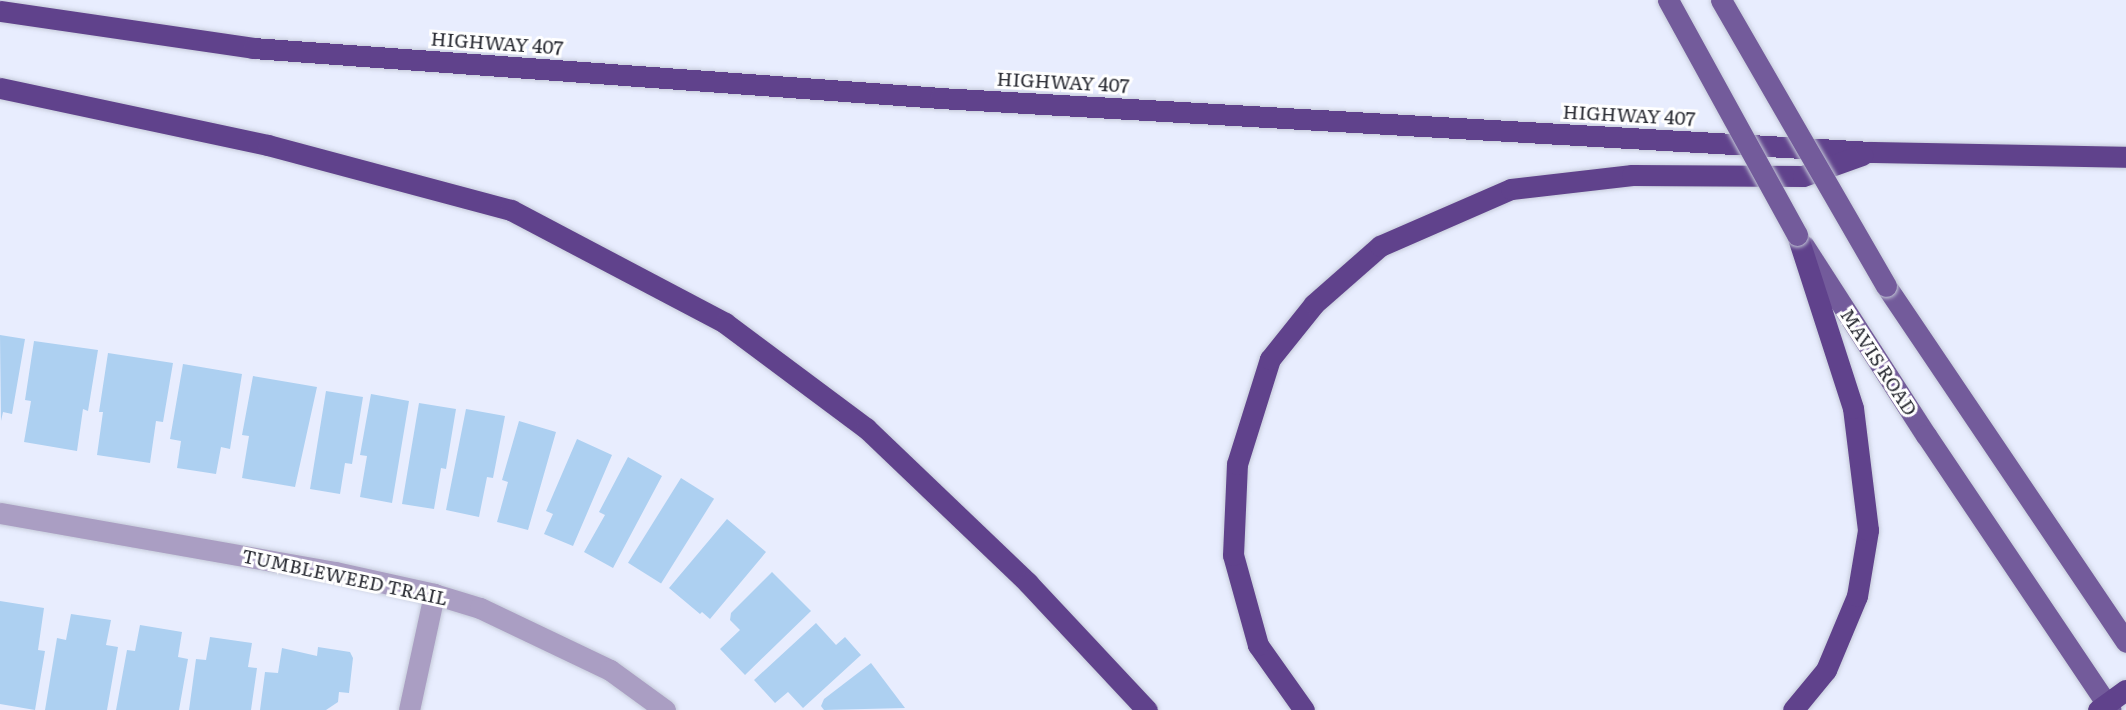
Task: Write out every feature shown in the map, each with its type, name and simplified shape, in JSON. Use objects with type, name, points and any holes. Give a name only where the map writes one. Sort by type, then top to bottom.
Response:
[{"type":"highway","name":"HIGHWAY 407","points":[[0,11],[253,48],[940,98],[1871,152],[2126,157]]},
{"type":"highway","points":[[0,88],[268,145],[511,210],[725,323],[866,428],[1028,583],[1147,710]]},
{"type":"highway","points":[[1304,710],[1258,645],[1233,555],[1237,464],[1270,359],[1314,304],[1380,246],[1511,189],[1632,175],[1803,176],[1871,152]]},
{"type":"highway","points":[[1793,710],[1826,670],[1857,596],[1868,530],[1853,408],[1797,235]]},
{"type":"highway","points":[[2105,708],[2126,690]]},
{"type":"main road","name":"MAVIS ROAD","points":[[1668,0],[1797,235],[2105,708]]},
{"type":"main road","points":[[1721,0],[1886,286],[2126,642]]},
{"type":"street","name":"TUMBLEWEED TRAIL","points":[[0,513],[335,572],[434,594],[480,608],[610,670],[664,710]]},
{"type":"street","points":[[409,710],[434,594]]},
{"type":"building","points":[[0,335],[25,339],[12,414],[3,412],[1,421]]},
{"type":"building","points":[[34,341],[98,350],[88,411],[83,409],[77,451],[24,442],[31,401],[25,400]]},
{"type":"building","points":[[108,353],[173,363],[163,422],[156,421],[150,463],[97,455],[103,412],[99,412]]},
{"type":"building","points":[[183,364],[242,374],[230,449],[221,447],[216,474],[177,468],[181,441],[170,439]]},
{"type":"building","points":[[253,376],[317,387],[295,487],[242,478],[249,436],[242,435]]},
{"type":"building","points":[[326,391],[363,397],[352,464],[345,463],[340,494],[310,489]]},
{"type":"building","points":[[371,394],[409,401],[392,503],[360,497],[367,456],[360,455]]},
{"type":"building","points":[[419,403],[456,409],[446,469],[441,468],[434,509],[402,504]]},
{"type":"building","points":[[466,409],[505,416],[493,478],[487,477],[479,517],[446,510]]},
{"type":"building","points":[[519,421],[556,432],[528,530],[497,522],[508,482],[502,480]]},
{"type":"building","points":[[577,439],[612,455],[573,546],[544,534],[553,514],[546,511]]},
{"type":"building","points":[[628,457],[662,476],[613,568],[584,552],[605,515],[599,512]]},
{"type":"building","points":[[681,478],[714,499],[661,583],[628,563]]},
{"type":"building","points":[[727,519],[766,552],[710,619],[669,588]]},
{"type":"building","points":[[772,572],[811,611],[745,675],[720,649],[740,630],[730,620],[731,613]]},
{"type":"building","points":[[0,601],[44,608],[38,650],[45,651],[35,710],[0,704]]},
{"type":"building","points":[[71,614],[111,620],[106,645],[118,647],[107,710],[45,710],[57,638],[66,640]]},
{"type":"building","points":[[816,623],[836,645],[845,637],[861,655],[803,708],[788,692],[775,703],[754,680]]},
{"type":"building","points":[[140,625],[182,632],[178,657],[188,659],[179,710],[116,710],[127,650],[135,651]]},
{"type":"building","points":[[210,637],[252,643],[248,667],[257,668],[251,710],[189,710],[196,659],[206,660]]},
{"type":"building","points":[[318,647],[350,652],[353,658],[349,693],[339,692],[338,702],[326,710],[260,710],[265,672],[278,673],[282,648],[317,656]]},
{"type":"building","points":[[871,663],[905,708],[824,710],[821,706],[824,699]]}]
